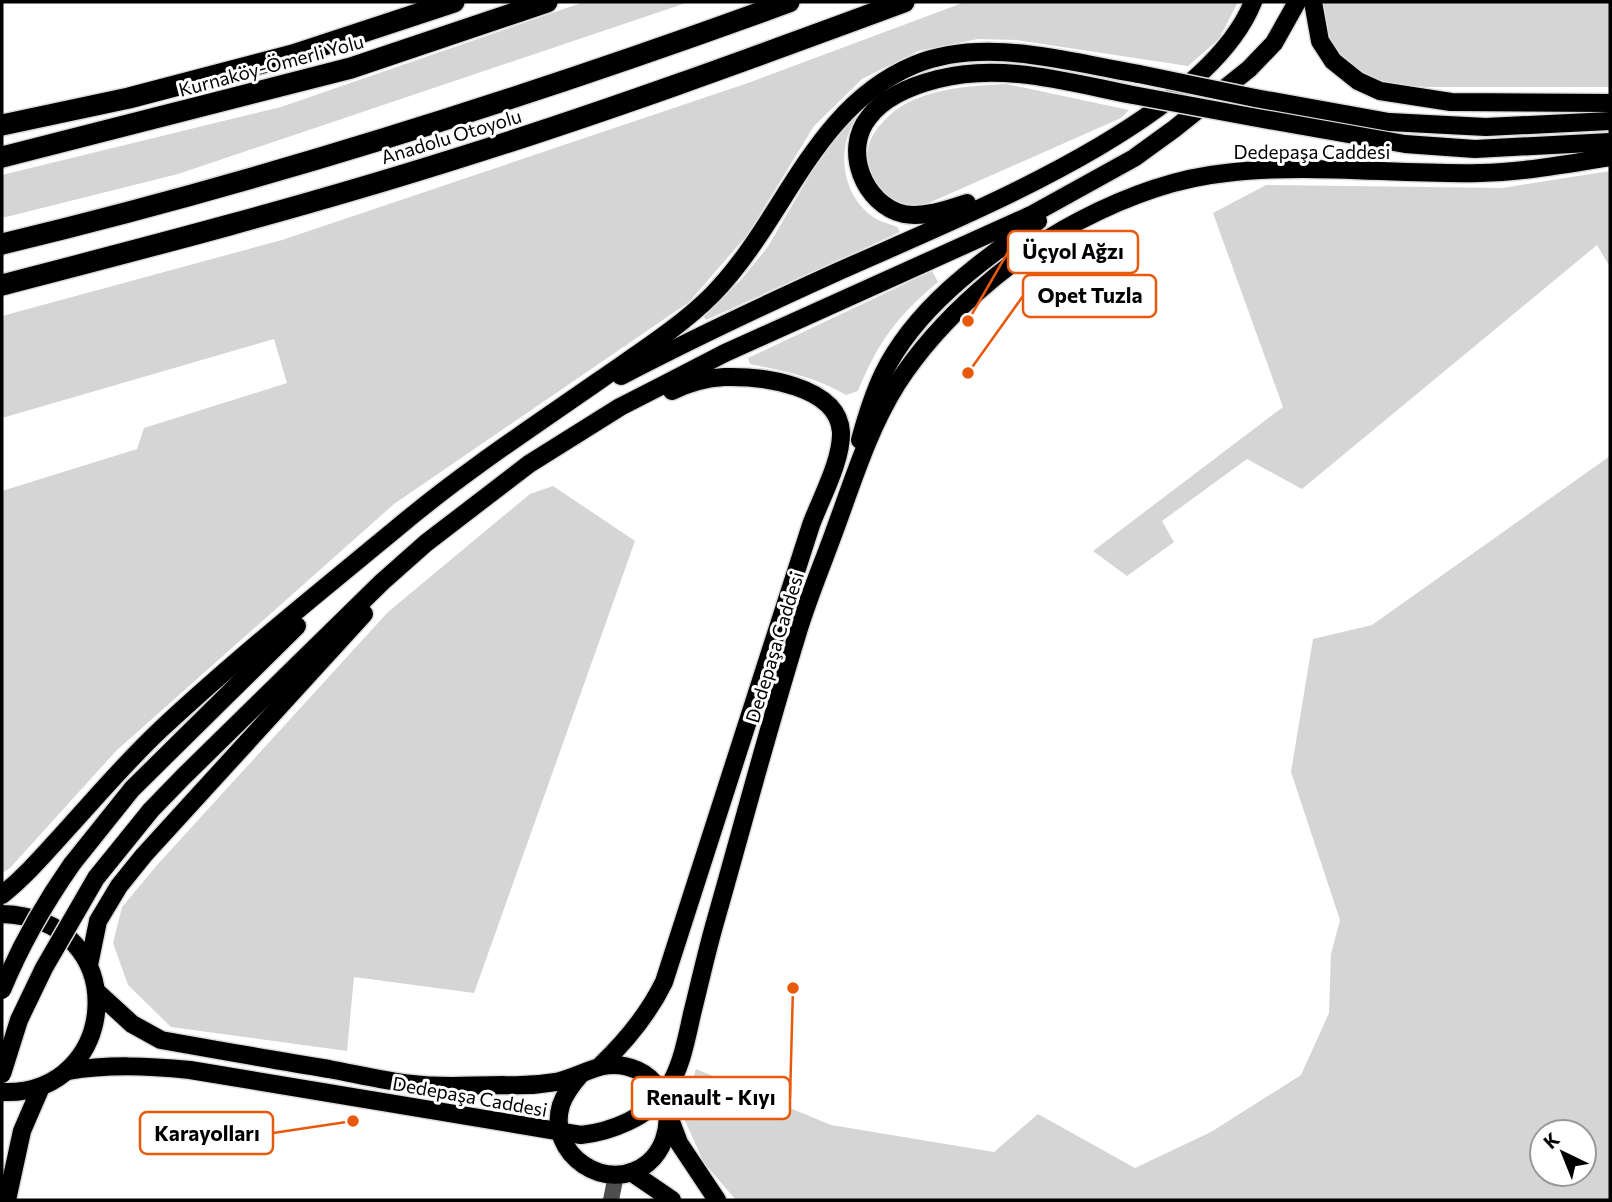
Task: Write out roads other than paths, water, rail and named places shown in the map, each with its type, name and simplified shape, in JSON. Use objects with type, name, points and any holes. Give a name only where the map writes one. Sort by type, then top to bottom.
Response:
[{"type":"highway","name":"Kurnaköy-Ömerli Yolu","points":[[2,125],[129,98],[293,55],[454,2]]},
{"type":"highway","name":"Kurnaköy-Ömerli Yolu","points":[[2,157],[351,68],[547,2]]},
{"type":"highway","name":"Anadolu Otoyolu","points":[[2,244],[202,192],[341,152],[581,75],[789,2]]},
{"type":"highway","name":"Anadolu Otoyolu","points":[[2,285],[456,159],[709,73],[904,2]]},
{"type":"main road","points":[[475,466],[599,389],[668,352],[1074,161],[1136,122],[1204,69],[1243,23],[1253,2]]},
{"type":"main road","points":[[834,531],[869,408],[883,374],[901,343],[954,284],[987,257],[1134,158],[1249,69],[1274,43],[1297,2]]},
{"type":"main road","points":[[1313,2],[1320,41],[1333,61],[1357,81],[1380,91],[1451,102],[1610,103]]},
{"type":"main road","points":[[2,895],[37,863],[160,731],[394,530],[475,466],[647,347],[709,298],[743,261],[814,149],[831,127],[853,104],[883,81],[914,65],[980,50],[1139,74],[1389,122],[1486,127],[1610,121]]},
{"type":"main road","points":[[1074,161],[954,207],[906,215],[887,208],[873,197],[862,178],[857,160],[859,139],[868,118],[885,102],[908,89],[939,78],[1012,73],[1405,144],[1475,149],[1610,142]]},
{"type":"main road","name":"Dedepaşa Caddesi","points":[[67,1071],[94,1066],[141,1065],[190,1070],[581,1135],[602,1133],[628,1122],[663,1096],[683,1055],[711,937],[797,632],[863,453],[895,387],[921,350],[960,309],[992,281],[1049,239],[1079,221],[1123,201],[1164,187],[1224,173],[1281,169],[1478,173],[1518,171],[1610,157]]},
{"type":"main road","points":[[2,1074],[19,1020],[44,968],[96,878],[151,810],[382,582],[476,504],[529,464],[620,407],[725,353],[1031,215],[1134,158]]},
{"type":"main road","name":"Dedepaşa Caddesi","points":[[97,992],[132,1024],[161,1040],[414,1084],[527,1086],[552,1083],[601,1065],[622,1046],[652,1007],[664,982],[811,525],[838,455],[841,434],[838,418],[830,404],[811,392],[774,381],[726,377],[704,379],[681,387],[585,429]]},
{"type":"main road","points":[[89,965],[99,921],[119,886],[144,855],[393,583],[476,504]]},
{"type":"main road","points":[[2,990],[32,926],[72,863],[132,789],[394,530]]},
{"type":"main road","points":[[2,914],[25,915],[51,924],[74,942],[89,965],[97,992],[96,1021],[86,1047],[67,1071],[41,1087],[17,1093],[2,1092]]},
{"type":"main road","points":[[601,1065],[623,1066],[639,1071],[653,1082],[663,1096],[679,1143],[717,1200]]},
{"type":"main road","points":[[581,1074],[566,1093],[561,1106],[560,1133],[577,1161],[600,1174],[623,1174],[646,1165],[658,1153],[666,1138],[669,1117]]},
{"type":"main road","points":[[7,1200],[22,1131],[41,1087]]},
{"type":"main road","points":[[623,1174],[672,1200]]},
{"type":"street","points":[[611,1200],[623,1174]]},
{"type":"place","name":"Üçyol Ağzı","points":[[968,321]]},
{"type":"place","name":"Opet Tuzla","points":[[968,373]]},
{"type":"place","name":"Renault - Kıyı","points":[[793,988]]},
{"type":"place","name":"Karayolları","points":[[353,1121]]}]
